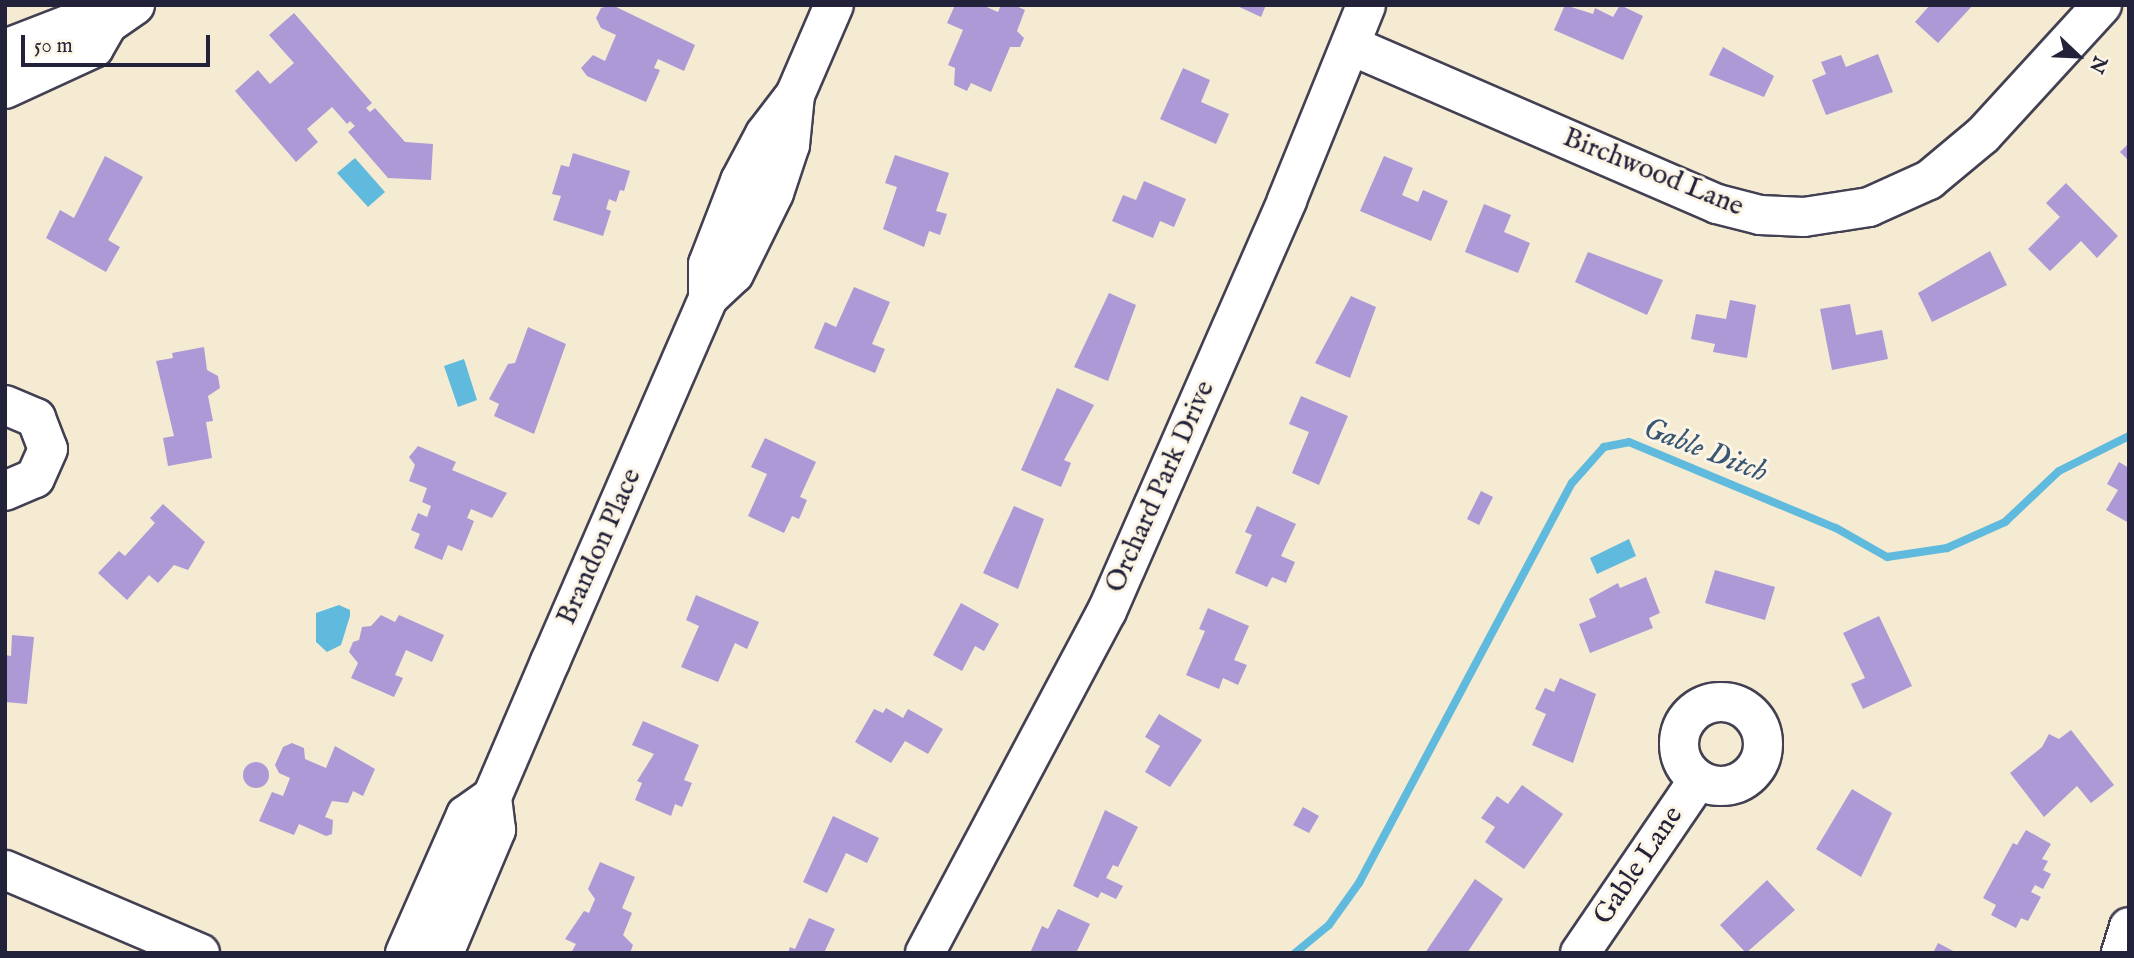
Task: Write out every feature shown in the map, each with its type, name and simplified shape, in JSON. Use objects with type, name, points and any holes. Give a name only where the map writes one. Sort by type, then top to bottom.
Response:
[{"type":"street","name":"Brandon Place","points":[[443,953],[496,830],[492,797],[708,299],[734,274],[774,193],[790,145],[795,95],[834,5]]},
{"type":"street","name":"Orchard Park Drive","points":[[925,953],[1107,611],[1352,46],[1366,5]]},
{"type":"street","name":"Birchwood Lane","points":[[1352,46],[1717,204],[1760,215],[1804,217],[1869,207],[1929,180],[1983,135],[2102,5]]},
{"type":"street","points":[[5,49],[85,18],[121,15]]},
{"type":"street","points":[[5,89],[94,48],[121,15]]},
{"type":"street","points":[[5,405],[36,418],[48,449],[35,478],[5,491]]},
{"type":"street","name":"Gable Lane","points":[[1580,953],[1698,780]]},
{"type":"street","name":"Brandon Place","points":[[405,953],[466,815],[492,797]]},
{"type":"street","points":[[5,870],[200,953]]},
{"type":"street","points":[[2121,953],[2129,927]]},
{"type":"water","points":[[355,158],[385,192],[368,207],[337,173]]},
{"type":"water","points":[[464,359],[477,400],[458,407],[444,366]]},
{"type":"water","points":[[1629,539],[1636,556],[1597,574],[1590,558]]},
{"type":"water","points":[[339,605],[350,610],[350,616],[341,645],[327,652],[316,642],[316,613]]},
{"type":"building","points":[[612,5],[695,45],[684,71],[658,59],[654,68],[660,70],[646,102],[587,76],[581,68],[593,55],[605,61],[616,35],[601,28],[596,18],[601,8]]},
{"type":"building","points":[[955,5],[982,5],[998,12],[1001,5],[1014,5],[1025,10],[1017,31],[1024,38],[1020,47],[1010,47],[991,92],[971,83],[967,91],[954,85],[955,68],[948,65],[963,30],[947,23]]},
{"type":"building","points":[[1235,5],[1266,5],[1261,17]]},
{"type":"building","points":[[1565,5],[1593,14],[1595,8],[1613,17],[1620,5],[1643,16],[1623,60],[1554,30]]},
{"type":"building","points":[[1930,5],[1973,5],[1938,43],[1915,22]]},
{"type":"building","points":[[294,13],[372,103],[366,108],[370,112],[375,108],[405,142],[433,144],[431,180],[388,178],[348,132],[355,126],[350,121],[347,124],[332,107],[307,129],[318,142],[296,162],[235,91],[258,70],[270,84],[294,63],[269,35]]},
{"type":"building","points":[[1723,47],[1774,76],[1764,97],[1709,75]]},
{"type":"building","points":[[1878,54],[1893,92],[1826,115],[1812,80],[1826,74],[1821,62],[1841,55],[1846,67]]},
{"type":"building","points":[[1183,68],[1210,80],[1201,102],[1229,114],[1216,144],[1160,119]]},
{"type":"building","points":[[2129,143],[2129,161],[2120,152]]},
{"type":"building","points":[[573,153],[630,171],[624,191],[620,190],[616,202],[609,199],[606,209],[611,211],[603,236],[553,220],[561,196],[552,194],[561,165],[569,167]]},
{"type":"building","points":[[895,155],[949,173],[936,211],[947,214],[940,235],[929,231],[924,247],[883,229],[897,187],[885,183]]},
{"type":"building","points":[[105,156],[143,177],[108,240],[120,247],[106,272],[46,238],[60,210],[74,218]]},
{"type":"building","points":[[1384,156],[1413,168],[1402,195],[1418,202],[1423,190],[1448,201],[1431,241],[1360,211]]},
{"type":"building","points":[[1144,181],[1186,199],[1174,227],[1160,221],[1153,238],[1112,221],[1123,195],[1136,200]]},
{"type":"building","points":[[2066,183],[2118,236],[2097,258],[2081,241],[2050,271],[2028,249],[2060,217],[2046,203]]},
{"type":"building","points":[[1484,204],[1511,215],[1504,232],[1530,243],[1518,273],[1465,252]]},
{"type":"building","points":[[1990,251],[2007,285],[1932,322],[1918,293]]},
{"type":"building","points":[[1588,252],[1663,280],[1647,315],[1575,282]]},
{"type":"building","points":[[854,287],[890,302],[872,344],[885,349],[875,373],[814,348],[825,322],[836,327]]},
{"type":"building","points":[[1109,293],[1136,305],[1108,381],[1074,367]]},
{"type":"building","points":[[1351,296],[1376,307],[1350,378],[1315,363]]},
{"type":"building","points":[[1730,300],[1756,305],[1747,358],[1713,352],[1715,344],[1691,339],[1696,314],[1726,319]]},
{"type":"building","points":[[1850,304],[1856,335],[1882,330],[1888,359],[1832,370],[1820,309]]},
{"type":"building","points":[[528,327],[566,344],[534,434],[494,416],[499,404],[489,399],[508,364],[515,363]]},
{"type":"building","points":[[204,347],[207,370],[218,376],[220,388],[208,396],[213,421],[206,422],[212,458],[168,466],[163,438],[174,436],[156,361],[173,358],[172,353]]},
{"type":"building","points":[[1057,388],[1094,405],[1064,460],[1071,463],[1061,487],[1021,470]]},
{"type":"building","points":[[1301,396],[1348,416],[1319,485],[1292,473],[1309,432],[1289,424]]},
{"type":"building","points":[[765,438],[816,462],[800,497],[807,500],[799,519],[792,516],[784,533],[748,516],[767,474],[751,467]]},
{"type":"building","points":[[418,446],[456,462],[452,470],[507,493],[492,518],[471,509],[467,518],[474,521],[462,551],[448,545],[442,560],[414,548],[420,534],[411,530],[418,513],[427,517],[431,506],[422,502],[427,488],[409,481],[415,465],[409,457]]},
{"type":"building","points":[[2119,462],[2129,468],[2129,523],[2106,510],[2118,490],[2107,484]]},
{"type":"building","points":[[1481,491],[1493,497],[1479,525],[1467,519]]},
{"type":"building","points":[[163,504],[205,542],[188,570],[174,565],[158,583],[149,575],[127,600],[98,573],[119,551],[125,556],[155,523],[150,518]]},
{"type":"building","points":[[1014,506],[1044,519],[1018,589],[983,573]]},
{"type":"building","points":[[1257,506],[1296,524],[1281,556],[1295,562],[1286,583],[1272,577],[1267,587],[1235,573],[1252,535],[1245,532]]},
{"type":"building","points":[[1715,570],[1775,587],[1765,620],[1705,603]]},
{"type":"building","points":[[1646,577],[1660,613],[1649,618],[1653,628],[1590,653],[1579,624],[1596,617],[1589,599],[1618,583],[1620,588]]},
{"type":"building","points":[[696,595],[759,622],[747,649],[735,643],[718,682],[681,667],[699,626],[686,620]]},
{"type":"building","points":[[961,603],[999,624],[984,651],[975,646],[962,671],[933,655]]},
{"type":"building","points":[[1208,608],[1249,626],[1234,660],[1247,665],[1238,685],[1223,678],[1219,689],[1186,675],[1205,631],[1199,629]]},
{"type":"building","points":[[381,615],[395,622],[399,615],[444,635],[432,662],[406,650],[395,675],[403,678],[394,697],[351,678],[358,663],[349,652],[353,642],[359,640],[362,627],[371,626]]},
{"type":"building","points":[[1879,616],[1912,686],[1863,709],[1851,684],[1865,678],[1843,633]]},
{"type":"building","points":[[12,635],[34,637],[27,704],[5,702],[5,655],[11,656]]},
{"type":"building","points":[[1560,678],[1596,694],[1573,763],[1532,745],[1546,714],[1535,709],[1545,688],[1554,692]]},
{"type":"building","points":[[886,708],[903,718],[908,709],[943,729],[928,754],[905,741],[891,763],[855,742],[874,709],[883,713]]},
{"type":"building","points":[[1159,714],[1202,740],[1170,787],[1145,772],[1160,746],[1145,737]]},
{"type":"building","points":[[643,721],[699,745],[684,780],[692,783],[682,807],[675,804],[671,816],[635,800],[642,783],[637,781],[654,754],[632,745]]},
{"type":"building","points":[[2071,730],[2114,785],[2091,803],[2077,786],[2044,817],[2010,773],[2042,747],[2049,734],[2059,739]]},
{"type":"building","points":[[292,743],[304,748],[305,759],[326,768],[335,746],[375,769],[363,796],[353,791],[348,803],[332,801],[325,817],[333,820],[332,834],[326,836],[299,824],[294,835],[259,821],[272,792],[283,796],[290,778],[279,773],[275,765],[283,747]]},
{"type":"building","points":[[256,762],[265,766],[269,775],[265,784],[256,788],[247,784],[243,775],[247,766]]},
{"type":"building","points":[[1522,785],[1563,814],[1524,869],[1485,842],[1495,827],[1481,818],[1497,796],[1508,804]]},
{"type":"building","points":[[1852,789],[1892,813],[1861,877],[1816,849]]},
{"type":"building","points":[[1303,807],[1319,816],[1309,833],[1293,825]]},
{"type":"building","points":[[1105,810],[1138,827],[1118,867],[1113,865],[1106,878],[1123,886],[1116,899],[1101,892],[1098,898],[1073,886]]},
{"type":"building","points":[[833,816],[879,838],[867,863],[846,853],[827,893],[803,882]]},
{"type":"building","points":[[2026,830],[2051,844],[2042,859],[2048,861],[2043,870],[2051,874],[2043,889],[2035,885],[2031,892],[2041,897],[2028,921],[2021,918],[2016,928],[1991,915],[1996,905],[1983,898],[2013,843],[2017,845]]},
{"type":"building","points":[[600,862],[635,877],[622,908],[632,913],[623,935],[633,945],[630,953],[571,953],[576,944],[565,939],[584,911],[589,913],[595,899],[588,889]]},
{"type":"building","points":[[1475,879],[1503,899],[1467,953],[1425,953]]},
{"type":"building","points":[[1767,880],[1795,910],[1746,953],[1720,925]]},
{"type":"building","points":[[1058,909],[1090,924],[1076,953],[1030,953],[1042,926],[1048,929]]},
{"type":"building","points":[[809,918],[835,929],[824,953],[788,953],[790,947],[795,949]]},
{"type":"building","points":[[1938,943],[1957,953],[1933,953]]},
{"type":"waterway","name":"Gable Ditch","points":[[1295,953],[1329,925],[1359,883],[1572,483],[1604,447],[1629,442],[1836,528],[1887,557],[1947,548],[2005,522],[2059,471],[2129,436]]}]
